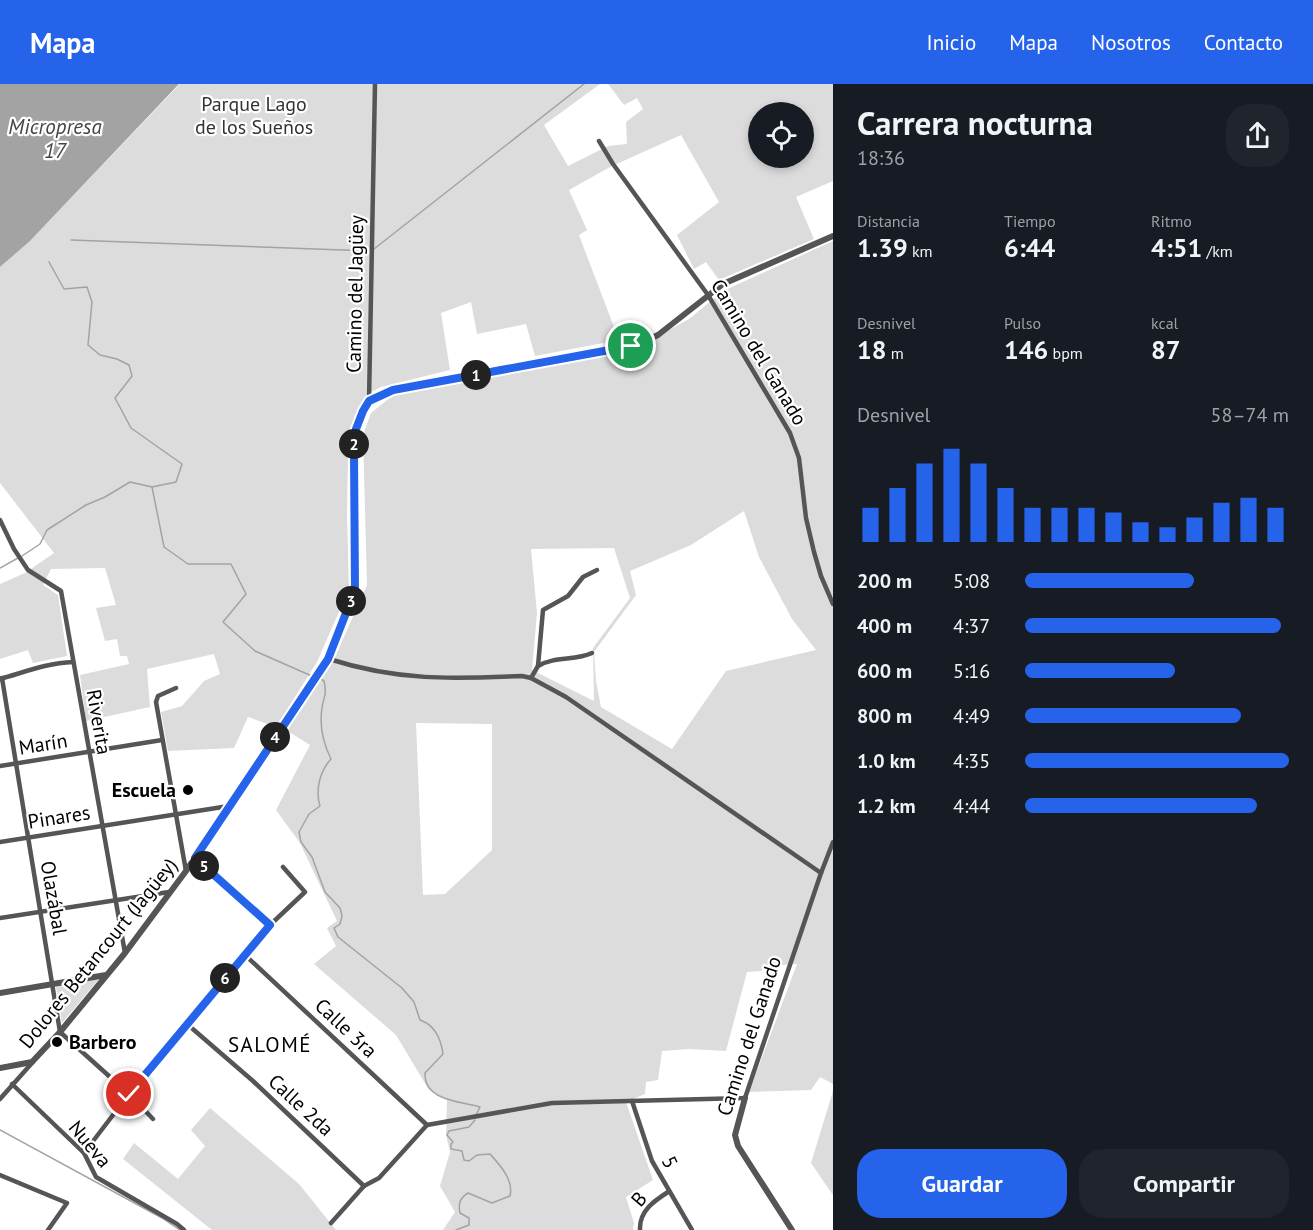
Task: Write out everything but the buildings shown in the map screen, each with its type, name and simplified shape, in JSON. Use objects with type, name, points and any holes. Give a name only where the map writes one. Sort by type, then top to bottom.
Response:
[{"type":"street","name":"Camino del Jagüey","points":[[318,674],[328,659],[355,590],[354,453],[356,429],[369,401],[375,84]]},
{"type":"street","name":"Camino del Ganado","points":[[599,141],[619,173],[708,295],[790,433],[799,458],[806,518],[821,576],[833,604]]},
{"type":"street","points":[[369,401],[393,390],[637,345],[658,335],[723,284],[833,236]]},
{"type":"street","name":"Riverita","points":[[0,520],[14,549],[28,570],[61,591],[125,953]]},
{"type":"street","points":[[531,678],[538,666],[543,610],[568,596],[584,578],[597,570]]},
{"type":"street","points":[[538,666],[548,661],[586,656],[592,653]]},
{"type":"street","points":[[328,659],[375,672],[421,678],[522,676],[531,678],[566,697],[820,873]]},
{"type":"street","points":[[1,679],[31,668],[73,662]]},
{"type":"street","name":"Dolores Betancourt (Jagüey)","points":[[0,1099],[60,1032],[125,953],[195,858],[318,674]]},
{"type":"street","name":"Olazábal","points":[[1,679],[60,1032]]},
{"type":"street","points":[[176,688],[158,696],[156,702],[186,871]]},
{"type":"street","name":"Marín","points":[[0,766],[162,740]]},
{"type":"street","name":"Pinares","points":[[0,842],[229,806]]},
{"type":"street","name":"Camino del Ganado","points":[[792,1230],[738,1146],[735,1136],[745,1098],[820,873],[833,842]]},
{"type":"street","points":[[195,858],[270,925]]},
{"type":"street","points":[[84,1154],[129,1094],[244,954],[270,925],[305,892],[283,867]]},
{"type":"street","points":[[0,918],[170,892]]},
{"type":"street","name":"Calle 3ra","points":[[244,954],[427,1125]]},
{"type":"street","points":[[0,993],[106,975]]},
{"type":"street","name":"Calle 2da","points":[[187,1024],[253,1081],[364,1186]]},
{"type":"street","points":[[60,1032],[129,1094],[153,1119]]},
{"type":"street","points":[[0,1068],[32,1062]]},
{"type":"street","name":"Nueva","points":[[12,1084],[84,1154],[96,1177],[184,1230]]},
{"type":"street","points":[[331,1222],[364,1186],[379,1178],[427,1125],[552,1103],[745,1098]]},
{"type":"street","name":"5","points":[[632,1101],[652,1161],[692,1230]]},
{"type":"street","points":[[0,1174],[67,1203],[48,1230]]},
{"type":"street","name":"B","points":[[640,1230],[639,1222],[649,1204],[668,1192]]},
{"type":"green space","name":"Parque Lago de los Sueños","points":[[180,84],[600,84],[544,125],[568,166],[608,146],[627,144],[626,122],[643,109],[637,98],[624,105],[608,84],[833,84],[833,181],[796,197],[814,239],[719,280],[706,262],[694,269],[677,235],[719,202],[681,135],[610,167],[569,190],[587,230],[579,235],[619,340],[535,356],[526,324],[477,334],[471,302],[441,313],[450,370],[381,387],[367,394],[351,428],[348,452],[349,589],[317,662],[276,727],[248,717],[234,748],[168,751],[161,712],[182,706],[204,681],[220,674],[214,654],[147,669],[150,707],[86,721],[80,675],[129,664],[127,656],[120,656],[117,639],[105,641],[96,608],[116,605],[105,568],[51,569],[43,585],[58,595],[67,656],[33,663],[28,650],[0,659],[0,584],[25,573],[54,553],[0,483],[0,267],[30,241]]},
{"type":"green space","points":[[833,241],[833,1084],[820,1077],[811,1090],[749,1092],[797,964],[767,966],[761,971],[747,972],[726,1051],[689,1049],[662,1051],[658,1080],[646,1082],[645,1094],[626,1102],[653,1180],[626,1197],[634,1223],[633,1230],[443,1230],[455,1212],[440,1186],[450,1152],[446,1135],[447,1100],[429,1090],[396,1035],[314,964],[336,946],[327,928],[337,921],[300,843],[276,810],[310,745],[286,730],[335,657],[367,585],[363,435],[371,413],[397,392],[637,348],[689,319],[723,291]],"holes":[[[744,511],[759,557],[792,619],[816,650],[726,671],[672,749],[601,707],[594,652],[636,595],[630,571],[691,545]],[[614,548],[630,598],[593,648],[594,701],[532,670],[537,613],[531,549]],[[416,723],[492,724],[492,850],[445,894],[423,895]]]},
{"type":"green space","points":[[99,979],[62,1023],[56,987]]},
{"type":"green space","points":[[833,1091],[833,1195],[811,1163]]},
{"type":"green space","points":[[210,1108],[299,1184],[336,1230],[212,1230],[123,1159],[134,1143],[178,1179],[205,1146],[191,1130]]},
{"type":"water","name":"Micropresa 17","points":[[0,84],[179,84],[30,241],[0,267]]},
{"type":"waterway","points":[[374,249],[584,84]]},
{"type":"waterway","points":[[71,240],[370,251]]},
{"type":"waterway","points":[[49,262],[64,289],[87,287],[92,302],[88,345],[100,355],[129,365],[132,376],[115,398],[131,428],[182,464],[176,482],[152,487],[164,547],[188,564],[231,564],[246,594],[223,622],[255,651],[314,677]]},
{"type":"waterway","points":[[22,556],[40,544],[47,530],[86,505],[130,482],[152,487]]},
{"type":"waterway","points":[[0,568],[18,558]]},
{"type":"waterway","points":[[319,678],[324,681],[325,690],[321,728],[331,759],[319,781],[320,806],[309,814],[299,832],[301,842],[312,857],[325,892],[340,908],[342,916],[340,924],[334,928],[338,937],[402,988],[414,1002],[420,1020],[430,1025],[436,1033],[443,1054],[425,1073],[430,1089],[445,1098],[480,1107],[476,1115]]},
{"type":"waterway","points":[[456,1230],[469,1225],[469,1218],[460,1213],[459,1206],[461,1199],[468,1193],[492,1203],[510,1196],[508,1179],[490,1154],[477,1155],[469,1161],[464,1160],[462,1151],[451,1149],[453,1142],[447,1135],[449,1131],[469,1127],[475,1120]]},
{"type":"waterway","points":[[0,1130],[180,1230]]},
{"type":"place","name":"Escuela","points":[[188,790]]},
{"type":"place","name":"Barbero","points":[[57,1042]]},
{"type":"district","name":"SALOMÉ","points":[[270,1044]]},
{"type":"route","points":[[129,1094],[270,925],[195,858],[328,659],[355,590],[354,453],[356,429],[369,401],[393,390],[631,346]]}]
